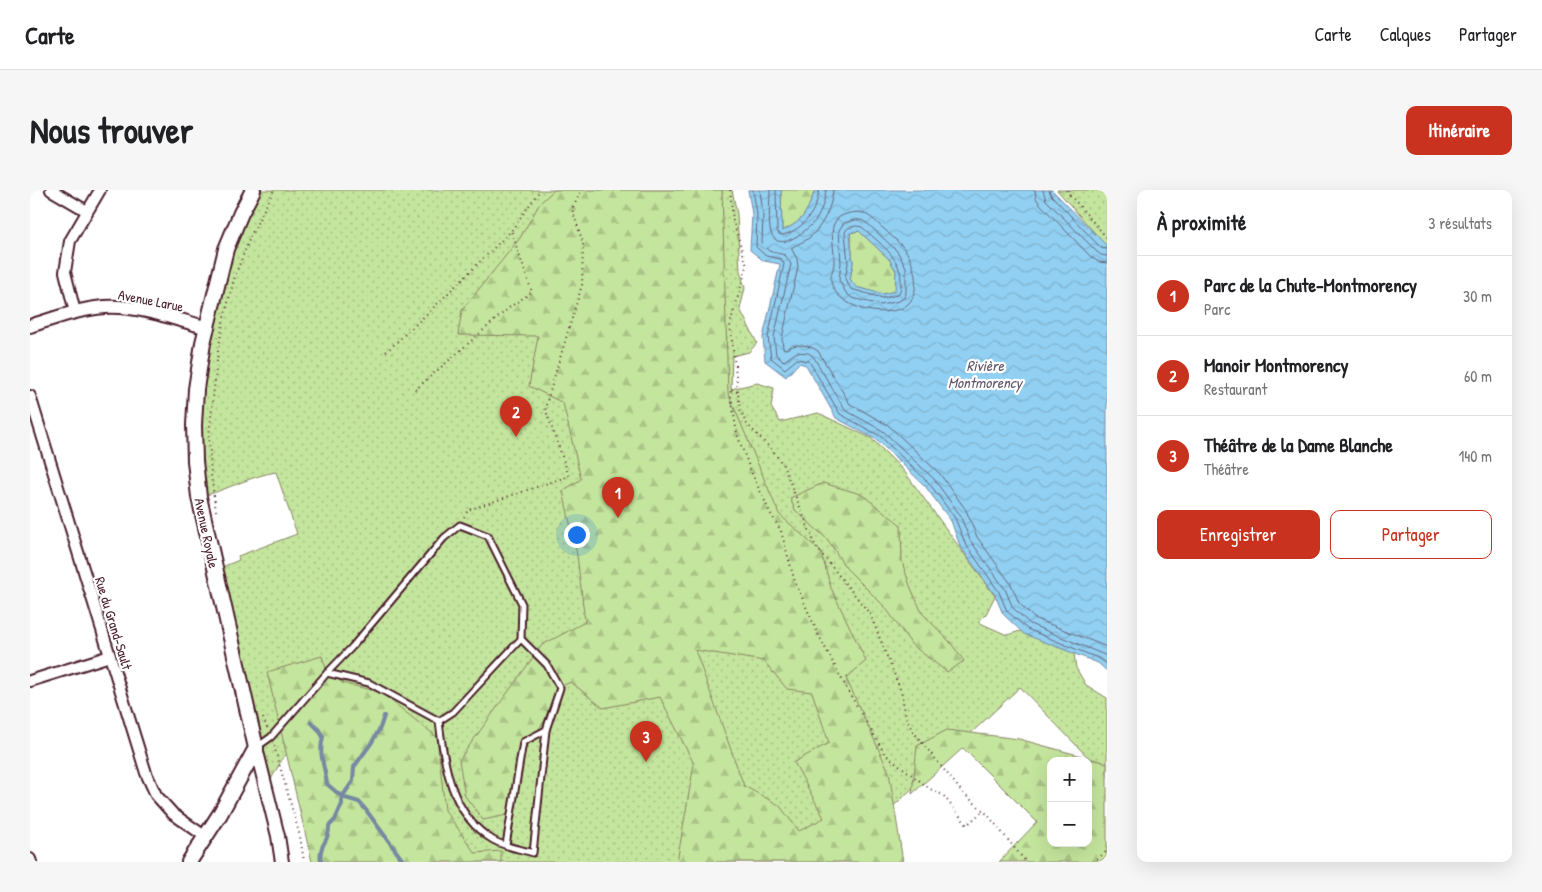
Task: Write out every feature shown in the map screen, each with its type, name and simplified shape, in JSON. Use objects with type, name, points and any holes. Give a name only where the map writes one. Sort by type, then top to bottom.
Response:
[{"type":"main road","name":"Avenue Royale","points":[[253,190],[226,249],[203,343],[196,389],[194,461],[199,498],[256,748]]},
{"type":"main road","points":[[188,862],[206,837],[256,748]]},
{"type":"street","points":[[51,190],[87,211]]},
{"type":"street","points":[[75,312],[66,272],[70,241],[100,190]]},
{"type":"street","name":"Avenue Larue","points":[[30,326],[75,312],[106,307],[127,308],[208,328]]},
{"type":"street","name":"Rue du Grand-Sault","points":[[30,396],[146,773],[156,795],[173,814],[206,837]]},
{"type":"street","points":[[30,680],[110,656]]},
{"type":"street","points":[[256,748],[278,836],[282,862]]},
{"type":"lane","points":[[256,748],[270,737],[352,646],[444,538],[460,525],[488,536],[522,604],[521,639],[453,712],[438,721]]},
{"type":"lane","points":[[438,721],[443,760],[453,793],[462,810],[476,827],[494,840],[533,853],[546,730],[560,688],[547,665],[521,639]]},
{"type":"lane","points":[[327,673],[369,683],[438,721]]},
{"type":"lane","points":[[506,845],[523,742],[546,730]]},
{"type":"path","points":[[216,512],[211,475],[209,436],[218,351],[224,318],[236,276],[252,235],[274,190]]},
{"type":"path","points":[[386,352],[430,311],[510,230],[540,190]]},
{"type":"path","points":[[460,525],[468,510],[569,476],[545,408],[582,285],[583,243],[572,209],[582,190]]},
{"type":"path","points":[[730,190],[733,221],[747,266],[730,324],[737,392],[740,409],[746,423],[774,452],[783,465],[816,547],[870,614],[901,691],[906,717],[912,730],[962,792],[983,811],[1026,862]]},
{"type":"path","points":[[1068,190],[1070,195],[1107,238]]},
{"type":"path","points":[[415,390],[510,307],[532,292],[510,230]]},
{"type":"path","points":[[737,392],[730,389],[737,434],[761,493],[782,531],[795,582],[818,634],[852,699],[885,754],[930,789],[943,796],[967,825],[983,811]]},
{"type":"path","points":[[261,710],[294,810],[304,862]]},
{"type":"path","points":[[1092,862],[1107,851]]},
{"type":"green space","points":[[253,190],[732,190],[737,214],[740,271],[745,288],[740,309],[757,343],[749,352],[732,356],[731,389],[757,383],[774,388],[771,407],[780,422],[818,413],[871,438],[904,471],[995,596],[986,614],[978,622],[1007,635],[1034,627],[1073,646],[1076,668],[1086,685],[1107,698],[1107,777],[1092,761],[1092,757],[1088,757],[1020,687],[883,816],[893,862],[329,862],[328,709],[282,759],[267,787],[215,570],[239,560],[238,556],[297,534],[276,472],[199,497],[194,425],[226,249]]},
{"type":"green space","points":[[554,190],[722,190],[728,393],[779,514],[821,552],[831,588],[866,661],[846,678],[889,772],[903,862],[677,862],[694,764],[660,697],[603,708],[571,682],[556,688],[545,720],[522,754],[507,815],[483,820],[465,796],[459,760],[542,645],[585,622],[577,555],[563,491],[581,479],[563,403],[529,386],[538,336],[458,335],[462,310],[520,238],[540,203]],"holes":[[[695,650],[764,661],[787,689],[812,692],[829,743],[794,762],[824,818],[799,831],[779,805],[744,786]]]},
{"type":"green space","points":[[781,190],[815,190],[804,215],[782,231]]},
{"type":"green space","points":[[1057,190],[1107,190],[1107,247]]},
{"type":"green space","points":[[859,231],[889,259],[896,271],[896,291],[883,294],[855,287],[850,279],[853,263],[850,232]]},
{"type":"green space","points":[[823,483],[861,494],[901,525],[902,562],[922,613],[950,642],[964,661],[947,672],[912,645],[885,607],[846,568],[828,540],[795,510],[790,498]]},
{"type":"green space","points":[[322,656],[326,668],[342,683],[380,692],[437,737],[445,810],[475,853],[501,851],[501,862],[312,862],[267,672]]},
{"type":"green space","points":[[947,730],[1019,739],[1085,757],[1047,757],[1047,847],[1092,847],[1092,759],[1107,763],[1107,856],[1099,862],[999,862],[1037,822],[963,748],[912,794],[917,746]]},
{"type":"water","name":"Rivière Montmorency","points":[[748,190],[781,190],[782,231],[804,215],[815,190],[1052,190],[1107,246],[1107,671],[1098,663],[1024,634],[1003,614],[995,595],[960,546],[951,521],[925,486],[877,440],[836,418],[806,365],[799,363],[786,377],[765,361],[763,337],[780,264],[764,261],[750,250],[752,214]],"holes":[[[859,231],[889,259],[896,271],[895,291],[883,294],[856,287],[850,279],[853,263],[850,233]]]},
{"type":"waterway","points":[[321,862],[322,846],[328,836],[329,826],[335,820],[342,804],[342,797],[353,781],[354,767],[372,742],[384,716]]},
{"type":"waterway","points":[[311,722],[323,737],[322,755],[327,784],[342,797],[359,802],[404,862]]},
{"type":"place","name":"Manoir Montmorency","points":[[516,437]]},
{"type":"place","name":"Parc de la Chute-Montmorency","points":[[618,518]]},
{"type":"place","name":"Théâtre de la Dame Blanche","points":[[646,762]]}]
